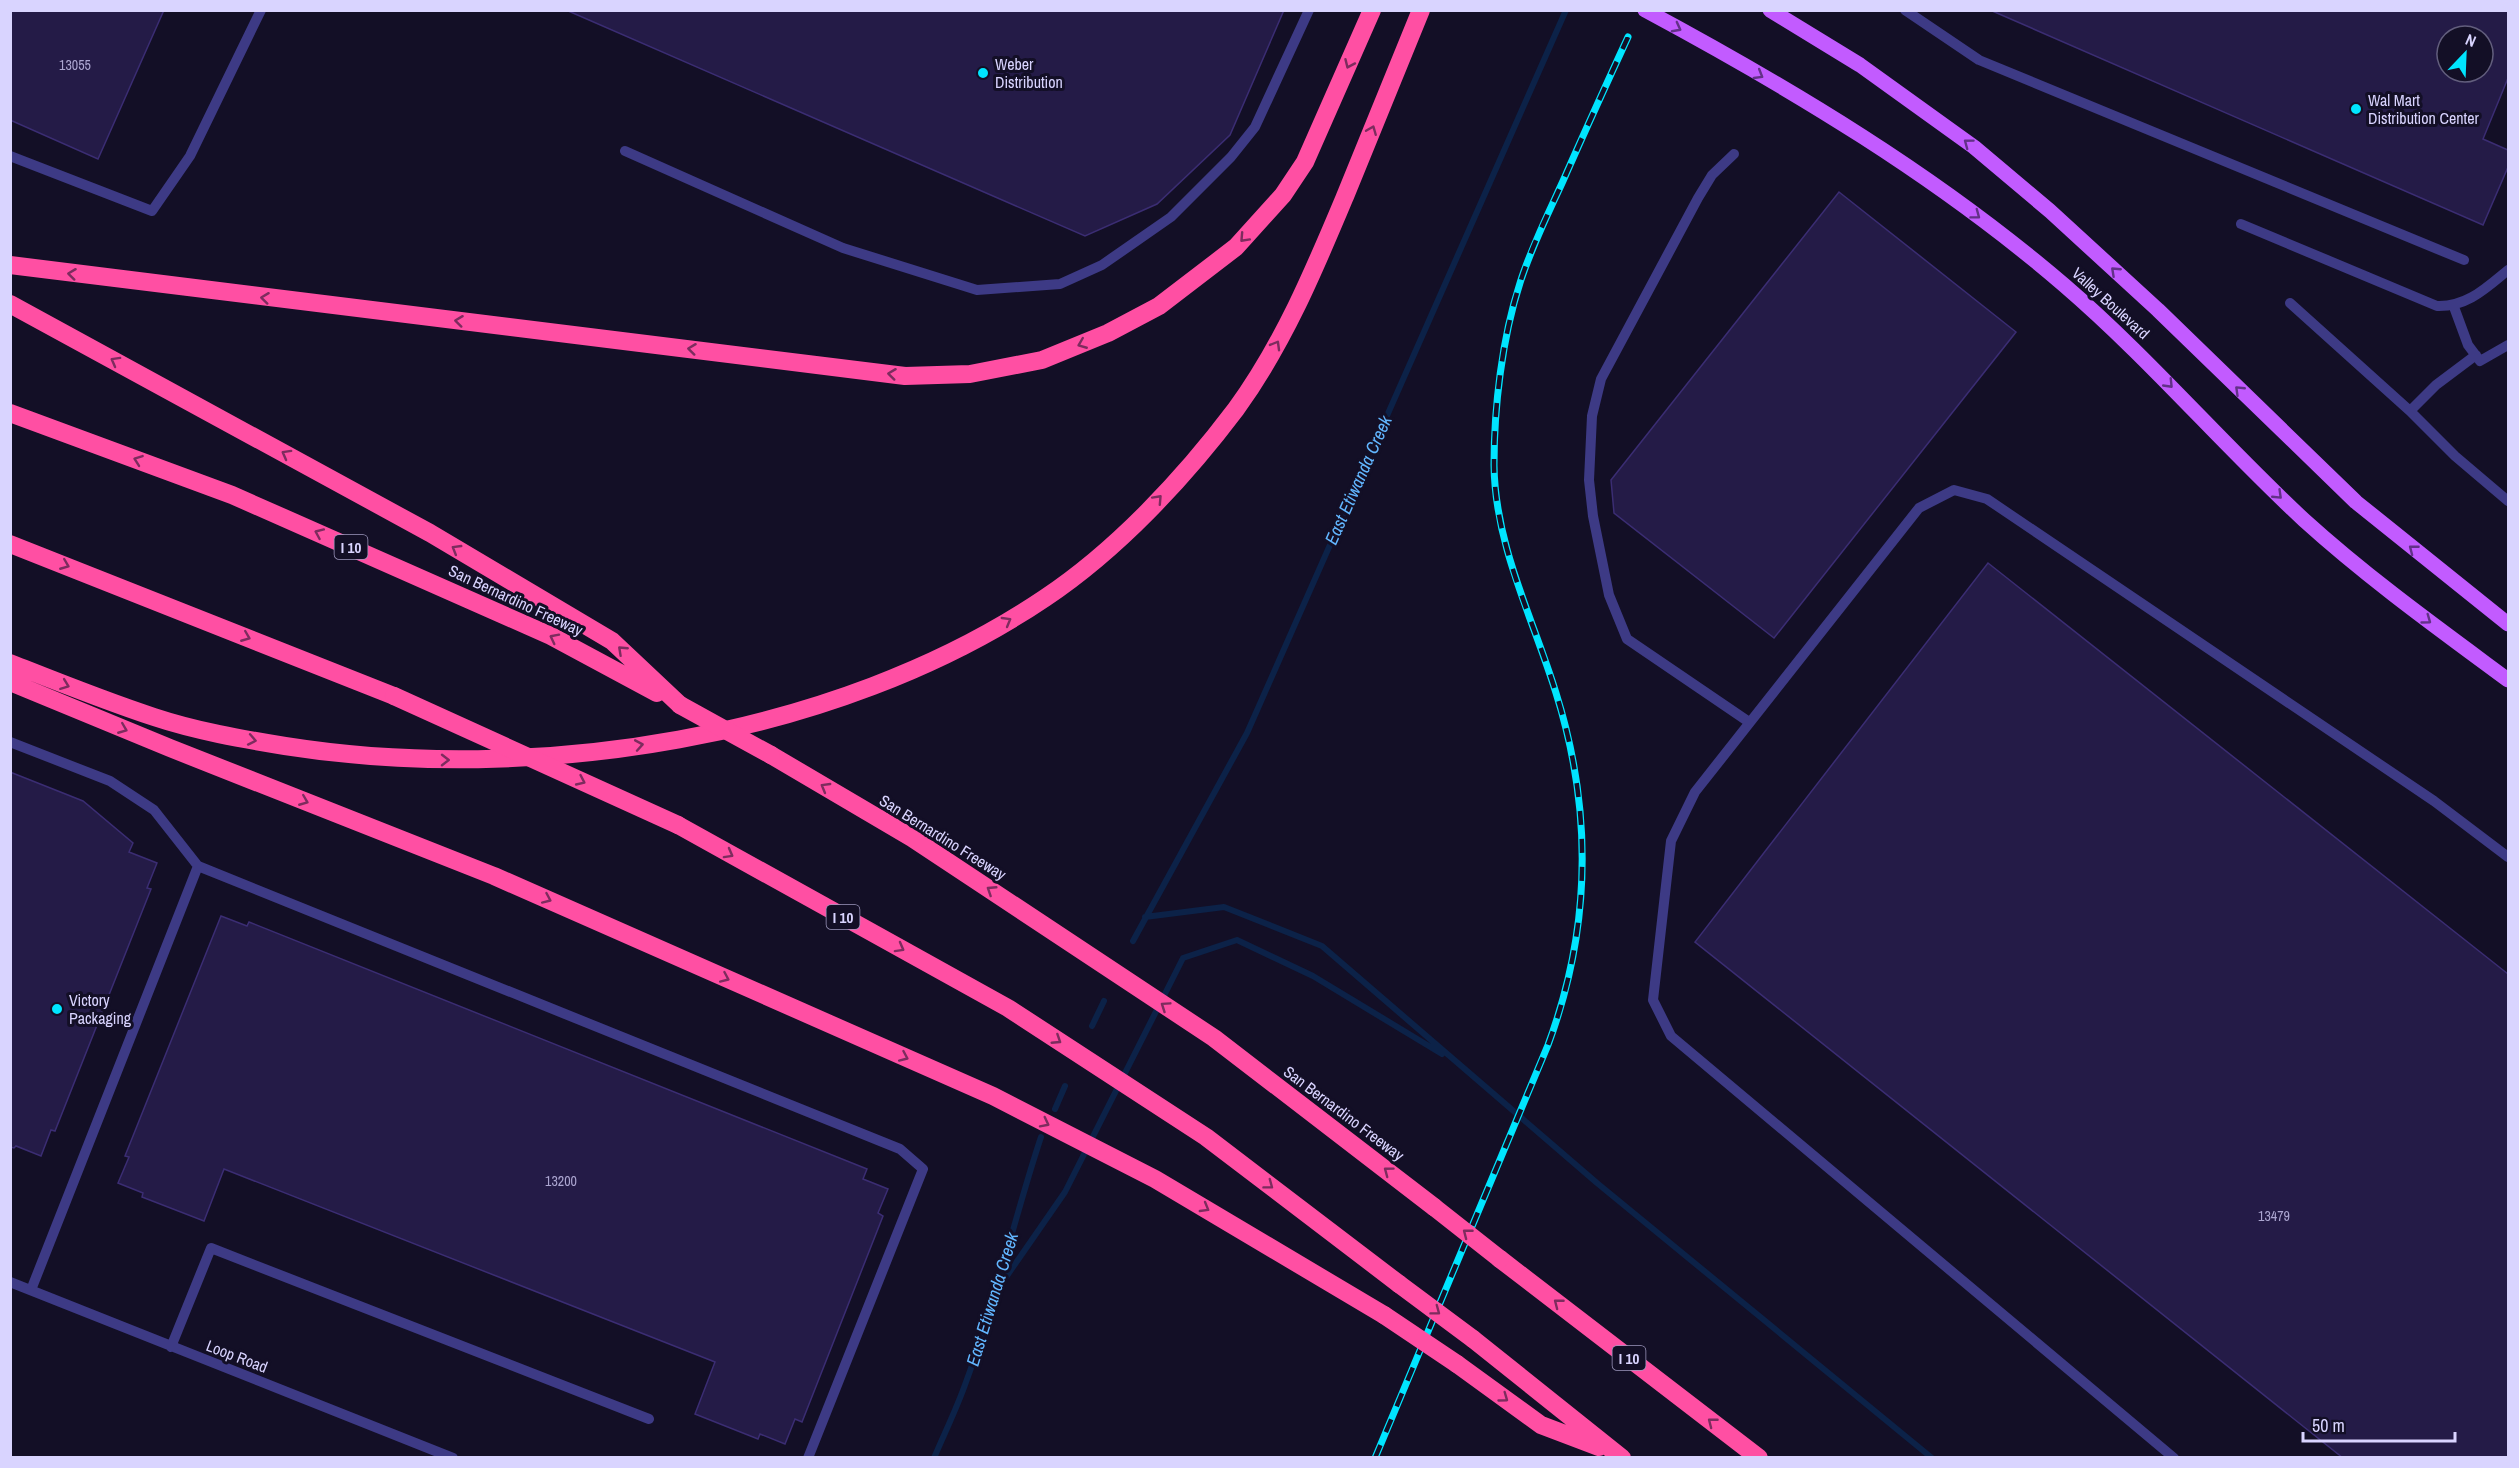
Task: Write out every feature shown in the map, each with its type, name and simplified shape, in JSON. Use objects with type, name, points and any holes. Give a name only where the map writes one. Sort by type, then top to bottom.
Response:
[{"type":"highway","points":[[10,265],[905,376],[981,372],[1042,360],[1108,333],[1159,306],[1236,247],[1283,195],[1305,162],[1372,10]]},
{"type":"highway","points":[[10,663],[158,718],[228,735],[327,751],[446,761],[609,751],[776,718],[848,697],[956,650],[1046,598],[1121,537],[1200,453],[1236,408],[1263,368],[1310,280],[1421,10]]},
{"type":"highway","points":[[10,304],[430,533],[612,641],[680,705]]},
{"type":"highway","name":"San Bernardino Freeway","points":[[10,413],[232,495],[551,636],[771,755],[912,838],[1214,1038],[1759,1458]]},
{"type":"highway","name":"I 10","points":[[10,544],[394,696],[678,825],[1008,1008],[1206,1137],[1473,1339],[1619,1455]]},
{"type":"highway","points":[[10,682],[494,876],[993,1096],[1155,1179],[1384,1315],[1541,1425],[1619,1455]]},
{"type":"main road","name":"Valley Boulevard","points":[[1645,10],[1709,45],[1932,182],[2007,238],[2128,342],[2305,520],[2394,596],[2508,680]]},
{"type":"main road","name":"Valley Boulevard","points":[[1773,11],[1851,59],[1974,147],[2158,310],[2356,502],[2508,624]]},
{"type":"lane","points":[[10,156],[152,211],[190,156],[261,10]]},
{"type":"lane","points":[[625,151],[843,248],[977,290],[1060,284],[1102,265],[1172,217],[1231,157],[1255,127],[1309,10]]},
{"type":"lane","points":[[1905,10],[1979,60],[2464,260]]},
{"type":"lane","points":[[1734,154],[1712,175],[1698,198],[1601,379],[1592,416],[1589,480],[1593,516],[1609,595],[1627,639],[1749,722]]},
{"type":"lane","points":[[2241,224],[2437,306],[2454,307],[2481,292],[2508,270]]},
{"type":"lane","points":[[2290,303],[2455,456],[2508,501]]},
{"type":"lane","points":[[2454,307],[2468,345],[2480,361],[2508,345]]},
{"type":"lane","points":[[2409,411],[2436,385],[2476,355]]},
{"type":"lane","points":[[2174,1458],[1671,1036],[1653,1000],[1671,841],[1695,792],[1919,508],[1954,490],[1987,499],[2434,801],[2508,857]]},
{"type":"lane","points":[[10,742],[110,781],[145,804],[154,810],[198,866],[900,1149],[924,1169],[808,1458]]},
{"type":"lane","points":[[31,1290],[198,866]]},
{"type":"lane","points":[[171,1347],[211,1248],[650,1419]]},
{"type":"lane","name":"Loop Road","points":[[10,1282],[453,1458]]},
{"type":"building","points":[[10,10],[164,10],[98,159],[10,120]]},
{"type":"building","name":"Weber Distribution","points":[[566,10],[1284,10],[1230,135],[1157,204],[1085,236]]},
{"type":"building","name":"Wal Mart Distribution Center","points":[[1990,10],[2508,10],[2508,78],[2483,139],[2508,150],[2508,167],[2483,225]]},
{"type":"building","points":[[1839,192],[2016,332],[1774,638],[1614,513],[1611,480]]},
{"type":"building","points":[[1988,563],[2508,974],[2508,1458],[2343,1458],[1695,942]]},
{"type":"building","name":"Victory Packaging","points":[[10,772],[83,801],[133,843],[129,852],[157,863],[147,888],[151,889],[55,1131],[51,1130],[41,1156],[16,1146],[10,1147]]},
{"type":"building","points":[[221,916],[247,926],[249,922],[867,1169],[863,1179],[888,1189],[878,1213],[883,1216],[802,1422],[795,1419],[785,1444],[760,1434],[758,1439],[695,1414],[715,1362],[224,1169],[204,1221],[142,1197],[143,1193],[118,1183],[129,1157],[125,1156]]},
{"type":"waterway","name":"East Etiwanda Creek","points":[[1133,941],[1247,733],[1566,10]]},
{"type":"waterway","points":[[1145,917],[1224,907],[1322,946],[1597,1183],[1932,1458]]},
{"type":"waterway","points":[[995,1293],[1065,1192],[1183,958],[1237,940],[1313,976],[1442,1054]]},
{"type":"waterway","name":"East Etiwanda Creek","points":[[1092,1026],[1104,1001]]},
{"type":"waterway","name":"East Etiwanda Creek","points":[[1055,1109],[1065,1086]]},
{"type":"waterway","name":"East Etiwanda Creek","points":[[934,1458],[977,1352],[1041,1137]]},
{"type":"railway","points":[[1375,1458],[1548,1045],[1573,958],[1582,870],[1581,826],[1576,781],[1568,737],[1556,693],[1517,581],[1501,524],[1494,465],[1496,420],[1500,373],[1508,327],[1524,270],[1628,37]]},
{"type":"place","name":"Weber Distribution","points":[[983,73]]},
{"type":"place","name":"Wal Mart Distribution Center","points":[[2356,109]]},
{"type":"place","name":"Victory Packaging","points":[[57,1009]]}]
